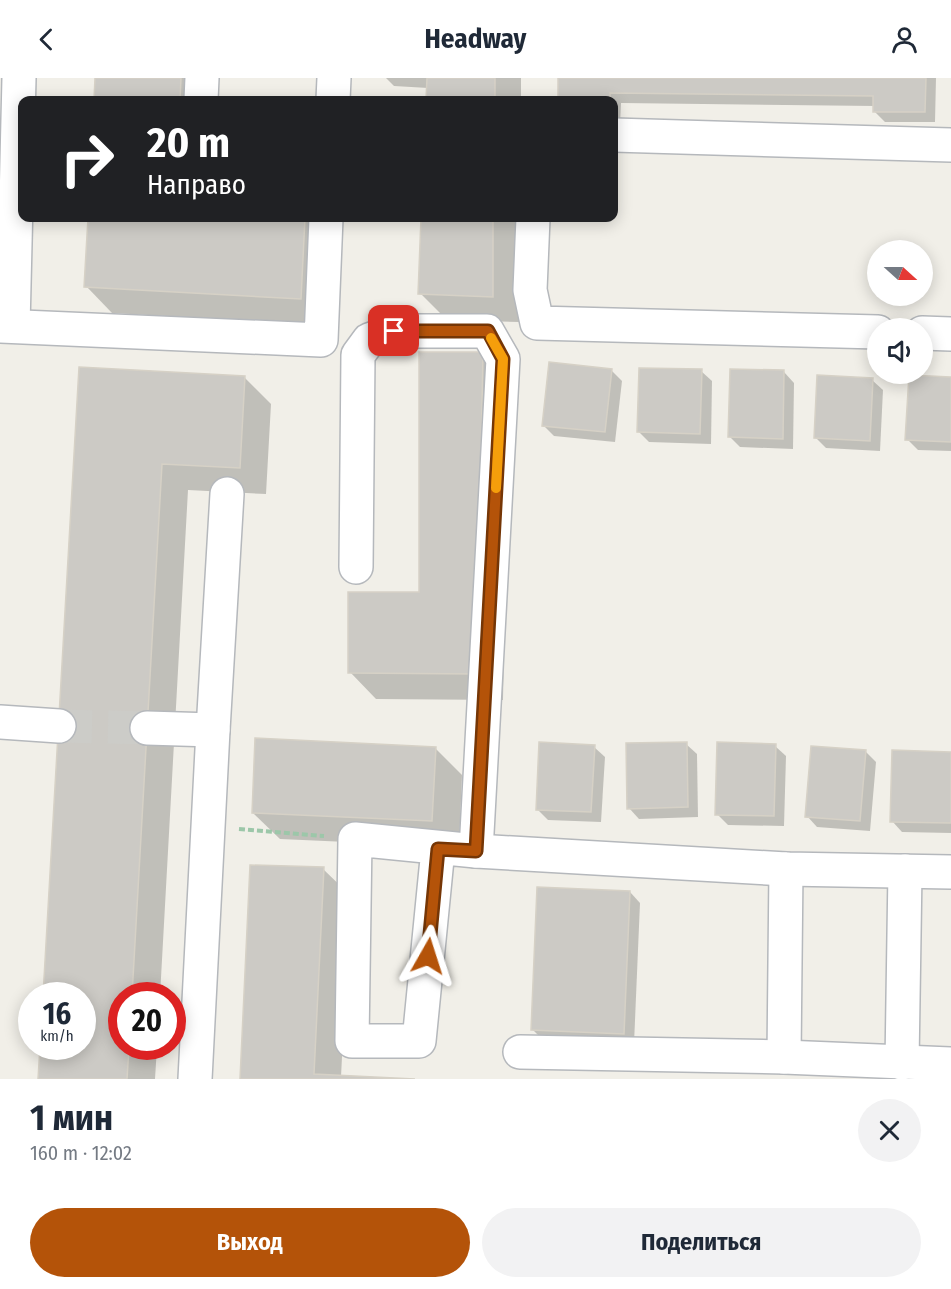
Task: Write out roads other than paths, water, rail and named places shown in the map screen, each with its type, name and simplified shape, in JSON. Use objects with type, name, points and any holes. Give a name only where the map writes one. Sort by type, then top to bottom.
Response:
[{"type":"lane","points":[[18,96],[19,78]]},
{"type":"lane","points":[[201,96],[202,78]]},
{"type":"lane","points":[[333,96],[334,78]]},
{"type":"lane","points":[[18,97],[6,326],[321,340],[326,222]]},
{"type":"lane","points":[[618,135],[951,145]]},
{"type":"lane","points":[[533,222],[530,290],[537,323],[867,332]]},
{"type":"lane","points":[[356,567],[358,355],[369,340],[394,331],[488,331],[503,359],[476,851]]},
{"type":"lane","points":[[933,333],[951,334]]},
{"type":"lane","points":[[195,1079],[227,494]]},
{"type":"lane","points":[[0,722],[59,726]]},
{"type":"lane","points":[[147,728],[213,730]]},
{"type":"lane","points":[[438,849],[419,1041],[352,1041],[355,839],[438,849],[786,869],[951,872]]},
{"type":"lane","points":[[784,1057],[786,869]]},
{"type":"lane","points":[[902,1063],[905,871]]},
{"type":"lane","points":[[520,1052],[784,1057],[951,1064]]},
{"type":"tunnel","points":[[59,726],[147,728]]}]
